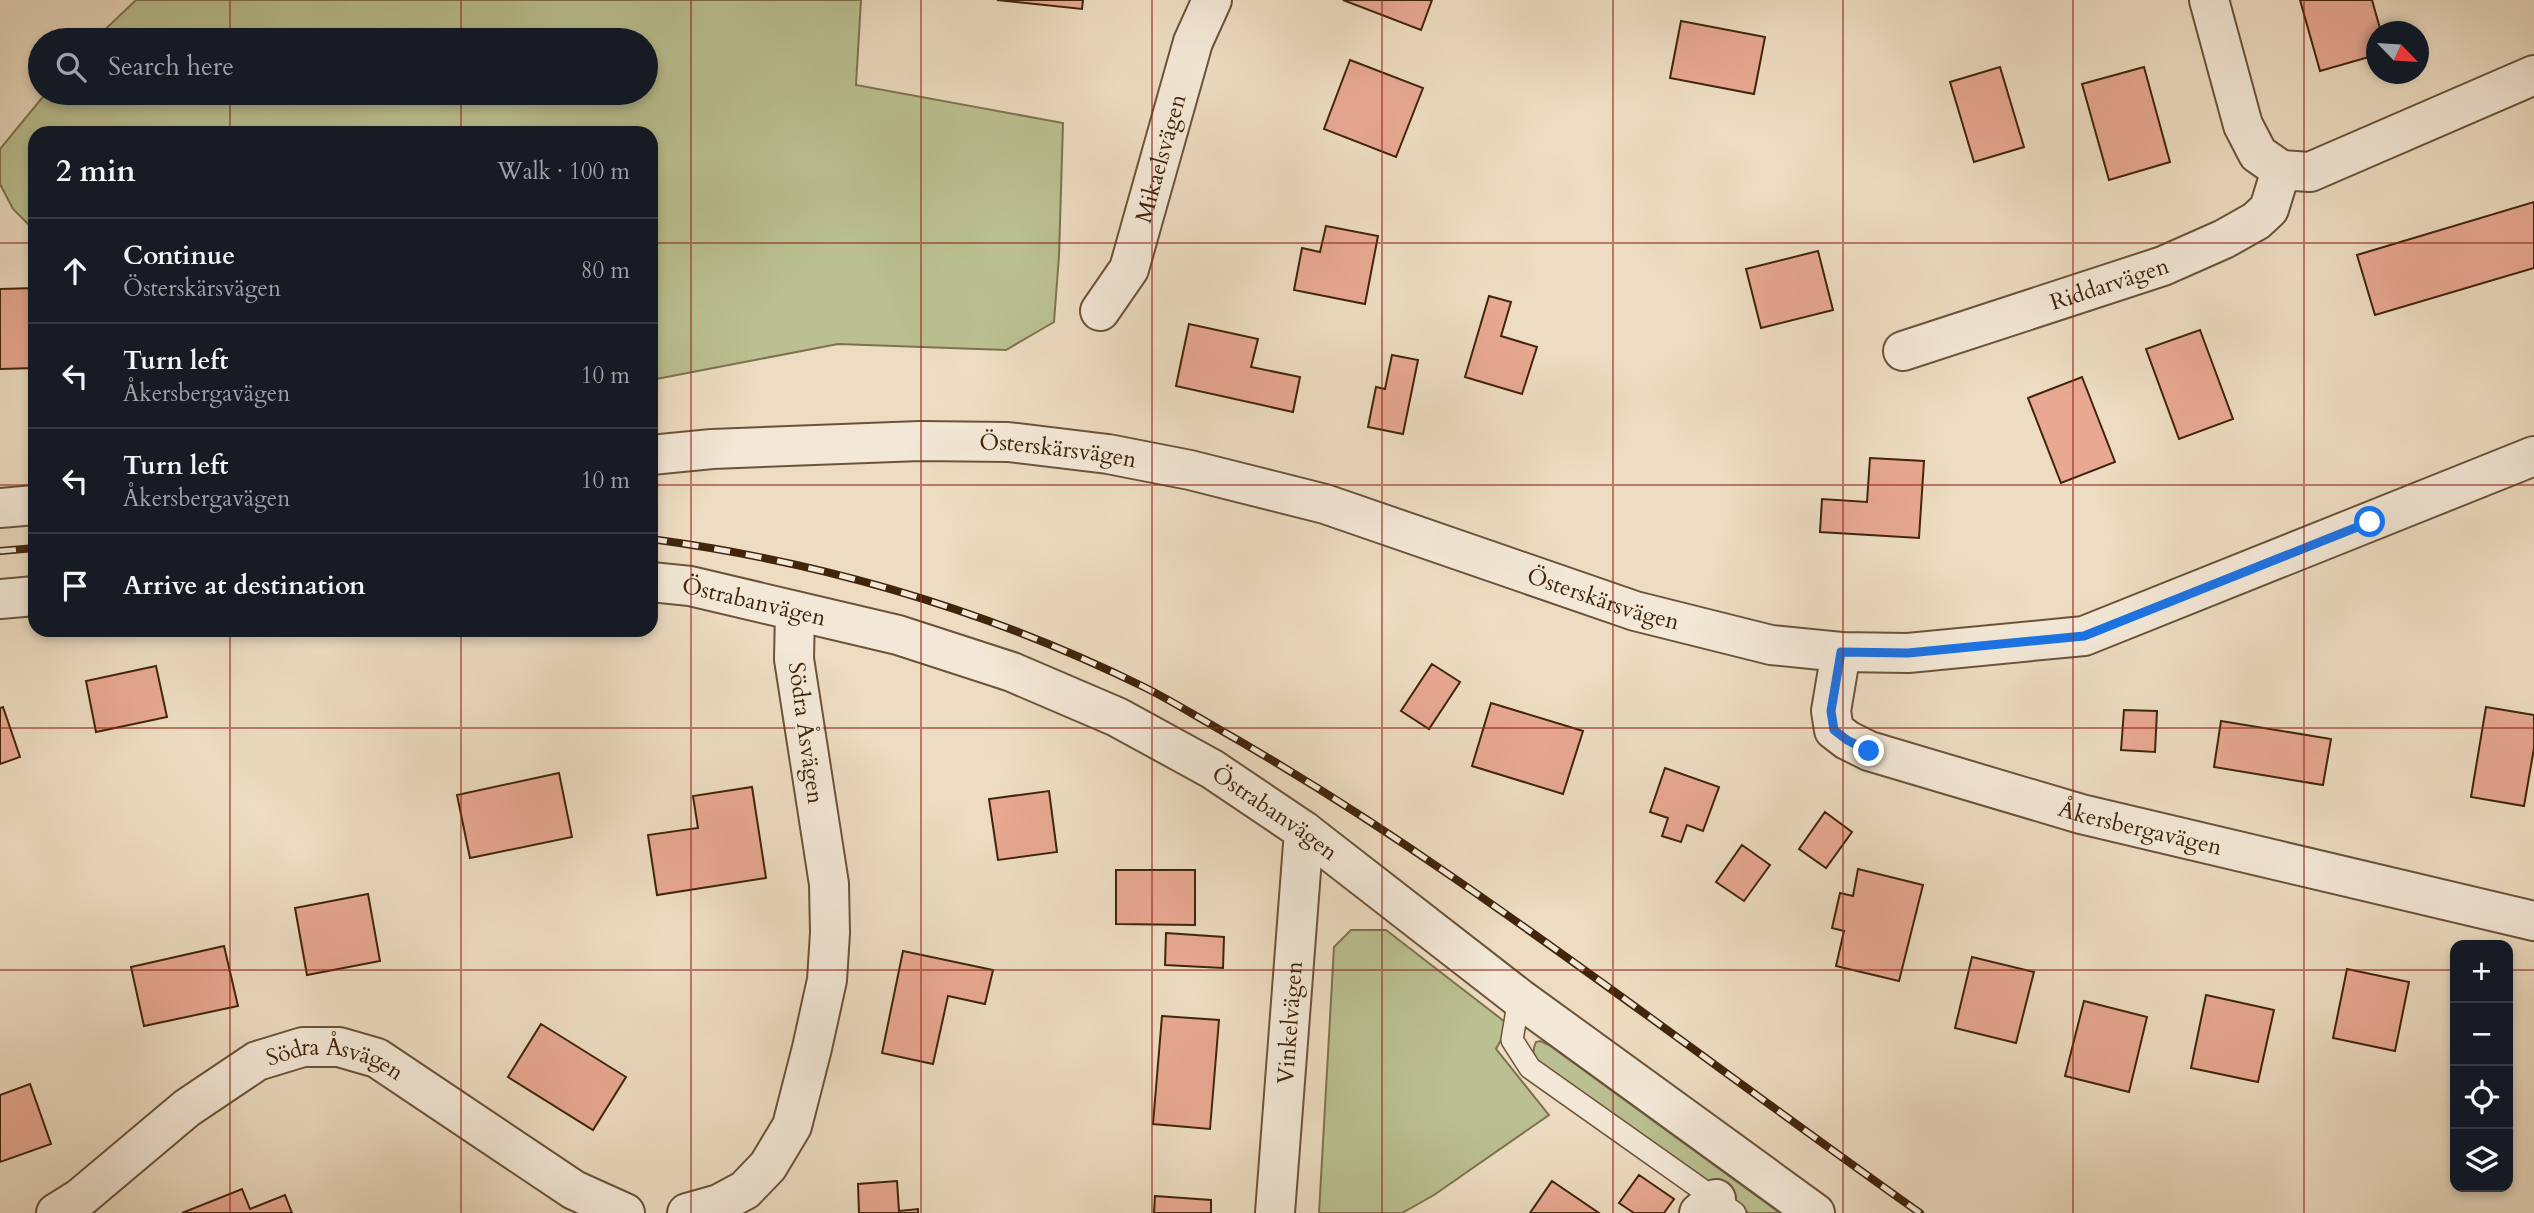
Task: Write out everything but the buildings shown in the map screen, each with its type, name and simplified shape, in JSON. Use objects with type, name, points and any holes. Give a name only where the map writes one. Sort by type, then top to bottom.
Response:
[{"type":"street","name":"Mikaelsvägen","points":[[1100,311],[1129,270],[1193,42],[1212,0]]},
{"type":"street","points":[[2209,0],[2243,125],[2258,153],[2281,170],[2310,172],[2534,75]]},
{"type":"street","name":"Riddarvägen","points":[[1903,351],[2163,267],[2224,239],[2256,221],[2269,209],[2281,170]]},
{"type":"street","name":"Österskärsvägen","points":[[658,454],[712,449],[920,441],[1008,442],[1108,454],[1190,470],[1325,504],[1635,611],[1771,645],[1841,652],[1908,653],[2084,636],[2534,456]]},
{"type":"street","points":[[0,508],[28,506]]},
{"type":"street","name":"Östrabanvägen","points":[[658,583],[690,586],[898,635],[1012,671],[1118,717],[1212,769],[1304,831],[1519,998],[1815,1213]]},
{"type":"street","points":[[0,599],[28,597]]},
{"type":"street","name":"Södra Åsvägen","points":[[687,1213],[719,1204],[745,1190],[768,1166],[792,1126],[827,980],[829,884],[794,659],[795,611]]},
{"type":"street","name":"Åkersbergavägen","points":[[1841,652],[1831,711],[1834,730],[1869,751],[2081,814],[2534,921]]},
{"type":"street","name":"Vinkelvägen","points":[[1275,1213],[1304,831]]},
{"type":"street","name":"Södra Åsvägen","points":[[56,1213],[80,1198],[187,1108],[257,1061],[303,1047],[348,1049],[377,1058],[574,1190],[625,1213]]},
{"type":"lane","points":[[1519,998],[1512,1040],[1530,1068],[1717,1208]]},
{"type":"green space","points":[[136,0],[861,0],[856,85],[1063,123],[1054,322],[1006,350],[838,344],[658,379],[658,126],[28,126],[28,224],[13,209],[0,184],[0,149],[36,105],[658,105],[658,28],[107,28]]},
{"type":"green space","points":[[1351,930],[1386,930],[1509,1025],[1496,1049],[1549,1115],[1434,1195],[1402,1213],[1319,1213],[1334,947]]},
{"type":"green space","points":[[1540,1041],[1780,1213],[1749,1213],[1541,1064],[1534,1052],[1536,1042]]},
{"type":"railway","points":[[658,540],[779,561],[904,593],[1027,635],[1154,692],[1302,779],[1422,856],[1920,1213]]},
{"type":"railway","points":[[0,551],[28,549]]},
{"type":"route","points":[[1869,751],[1834,730],[1831,711],[1841,652],[1908,653],[2084,636],[2370,522]]}]
